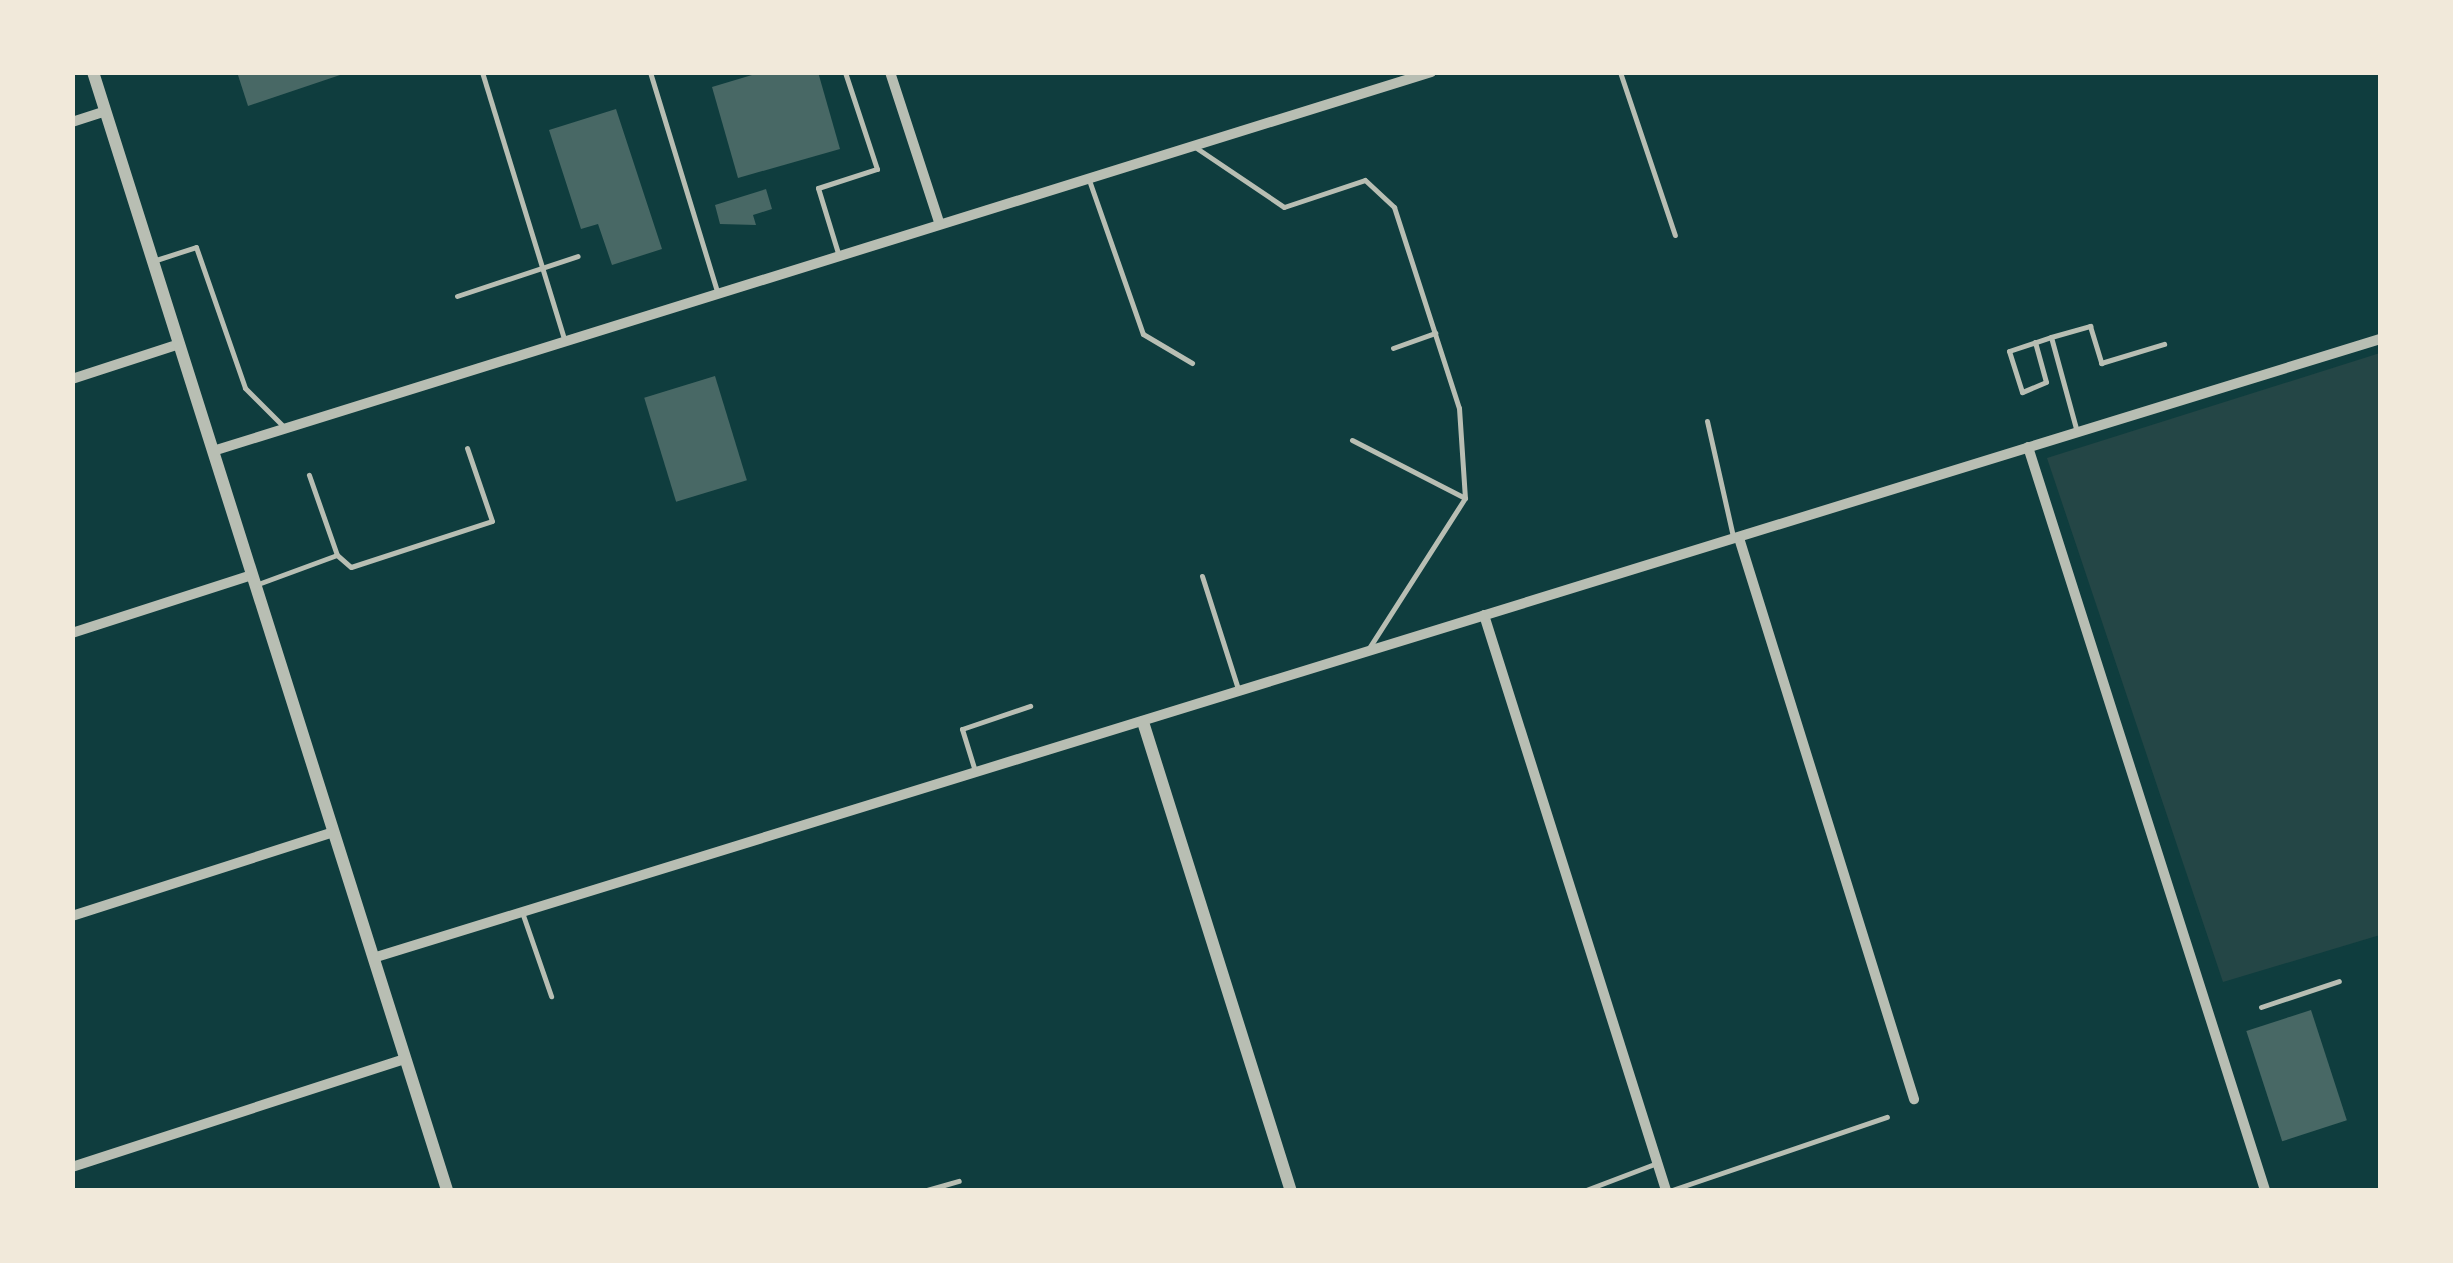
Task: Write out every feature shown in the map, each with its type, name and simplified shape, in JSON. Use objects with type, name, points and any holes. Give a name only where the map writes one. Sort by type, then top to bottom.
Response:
[{"type":"street","points":[[92,72],[447,1190]]},
{"type":"street","points":[[890,72],[939,222]]},
{"type":"street","points":[[213,452],[838,252],[1431,72]]},
{"type":"street","points":[[72,122],[105,111]]},
{"type":"street","points":[[373,958],[2380,339]]},
{"type":"street","points":[[72,378],[179,344]]},
{"type":"street","points":[[2028,447],[2265,1190]]},
{"type":"street","points":[[1736,538],[1914,1098]]},
{"type":"street","points":[[72,634],[254,580]]},
{"type":"street","points":[[1484,615],[1657,1163],[1669,1190]]},
{"type":"street","points":[[1142,722],[1291,1190]]},
{"type":"street","points":[[72,916],[333,832]]},
{"type":"street","points":[[72,1168],[404,1059]]},
{"type":"lane","points":[[482,72],[564,339]]},
{"type":"lane","points":[[650,72],[718,290]]},
{"type":"lane","points":[[838,252],[818,188],[877,169],[845,72]]},
{"type":"lane","points":[[1620,72],[1675,235]]},
{"type":"lane","points":[[1193,146],[1284,207],[1365,180],[1383,187],[1435,334],[1459,408],[1465,498],[1366,651]]},
{"type":"lane","points":[[1088,177],[1144,334],[1192,362]]},
{"type":"lane","points":[[153,260],[196,247],[245,388],[284,428]]},
{"type":"lane","points":[[457,296],[578,256]]},
{"type":"lane","points":[[2035,342],[2046,382],[2022,392],[2009,351],[2035,342],[2090,326],[2101,364],[2164,344]]},
{"type":"lane","points":[[1393,348],[1435,334]]},
{"type":"lane","points":[[2051,337],[2077,432]]},
{"type":"lane","points":[[1707,421],[1736,538]]},
{"type":"lane","points":[[1352,440],[1465,498]]},
{"type":"lane","points":[[309,475],[336,555],[351,566],[492,522],[467,448]]},
{"type":"lane","points":[[254,580],[336,555]]},
{"type":"lane","points":[[1202,576],[1239,692]]},
{"type":"lane","points":[[975,771],[962,729],[1030,706]]},
{"type":"lane","points":[[522,912],[550,996]]},
{"type":"lane","points":[[2261,1007],[2339,981]]},
{"type":"lane","points":[[1669,1190],[1887,1117]]},
{"type":"lane","points":[[1586,1190],[1657,1163]]},
{"type":"lane","points":[[927,1190],[959,1181]]},
{"type":"shaded area","points":[[2380,353],[2380,935],[2223,982],[2047,458]]},
{"type":"building","points":[[237,72],[346,72],[346,73],[248,106]]},
{"type":"building","points":[[762,72],[818,72],[840,149],[738,178],[712,87]]},
{"type":"building","points":[[616,109],[662,249],[612,265],[598,224],[581,229],[549,130]]},
{"type":"building","points":[[766,189],[772,209],[753,215],[756,225],[720,224],[715,205]]},
{"type":"building","points":[[715,376],[747,480],[676,502],[644,398]]},
{"type":"building","points":[[2311,1010],[2347,1120],[2282,1141],[2246,1031]]}]
